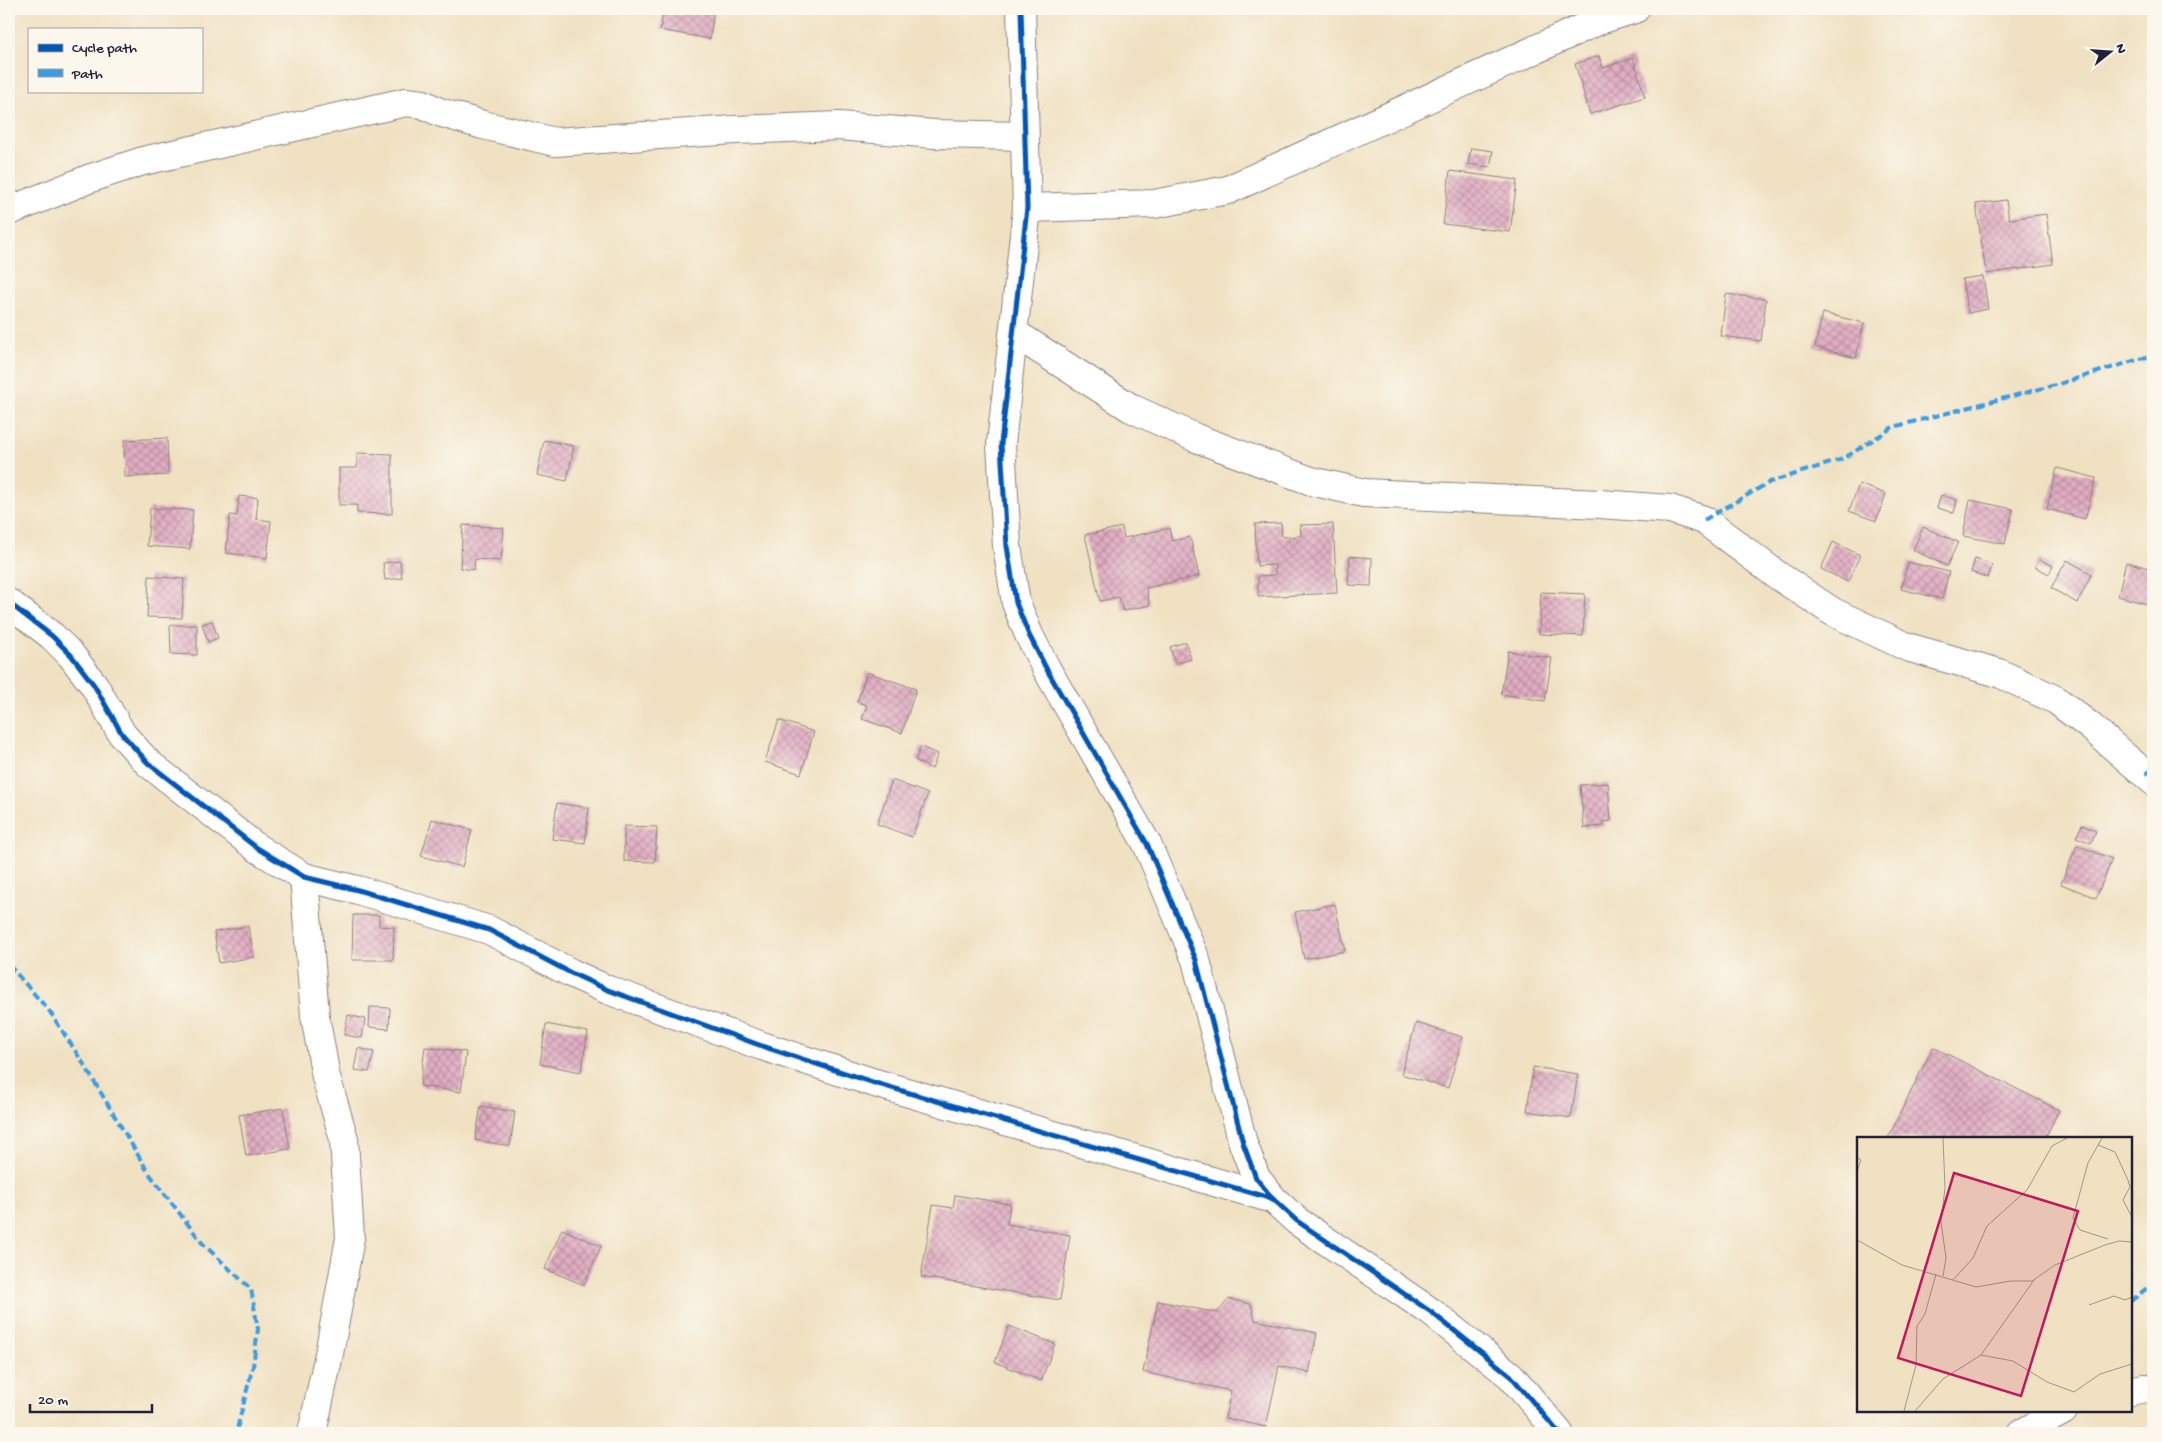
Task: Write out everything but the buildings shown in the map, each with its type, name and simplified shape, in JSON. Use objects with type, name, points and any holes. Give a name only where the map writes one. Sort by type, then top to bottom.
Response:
[{"type":"street","points":[[1021,9],[1027,208],[1001,444],[1007,546],[1016,603],[1028,635],[1151,853],[1196,960],[1243,1143],[1256,1178],[1297,1221],[1431,1312],[1504,1370],[1559,1433]]},
{"type":"street","points":[[1027,208],[1154,204],[1228,190],[1600,20],[1635,9]]},
{"type":"street","points":[[9,212],[91,178],[143,161],[406,102],[423,104],[439,112],[483,125],[555,142],[735,130],[839,126],[934,134],[1024,136]]},
{"type":"street","points":[[1014,333],[1131,408],[1196,438],[1311,481],[1364,493],[1670,509],[1704,520],[1777,575],[1833,612],[1907,647],[1999,673],[2056,700],[2091,727],[2153,781]]},
{"type":"street","points":[[9,603],[68,650],[94,685],[122,734],[148,763],[257,848],[304,877],[358,890],[489,930],[608,990],[762,1046],[885,1086],[1273,1198]]},
{"type":"street","points":[[304,877],[314,1016],[326,1077],[344,1139],[350,1238],[329,1354],[312,1433]]},
{"type":"street","points":[[2132,1392],[2144,1388],[2153,1389]]},
{"type":"street","points":[[2022,1433],[2061,1412]]},
{"type":"marked path","points":[[1704,520],[1770,482],[1843,459],[1893,427],[2059,384],[2153,355]]},
{"type":"marked path","points":[[2146,774],[2153,769]]},
{"type":"marked path","points":[[9,965],[50,1012],[85,1066],[148,1172],[203,1244],[251,1289],[258,1329],[253,1366],[236,1433]]},
{"type":"marked path","points":[[2132,1300],[2153,1283]]},
{"type":"cycle path","points":[[1021,9],[1027,208],[1001,444],[1007,546],[1016,603],[1029,635],[1046,668],[1147,844],[1196,960],[1243,1143],[1256,1178],[1273,1199],[1297,1221],[1431,1312],[1511,1376],[1559,1433]]},
{"type":"cycle path","points":[[9,603],[52,636],[71,655],[94,685],[122,734],[148,763],[257,848],[304,877],[358,890],[489,930],[608,990],[762,1046],[875,1083],[1273,1199]]}]
